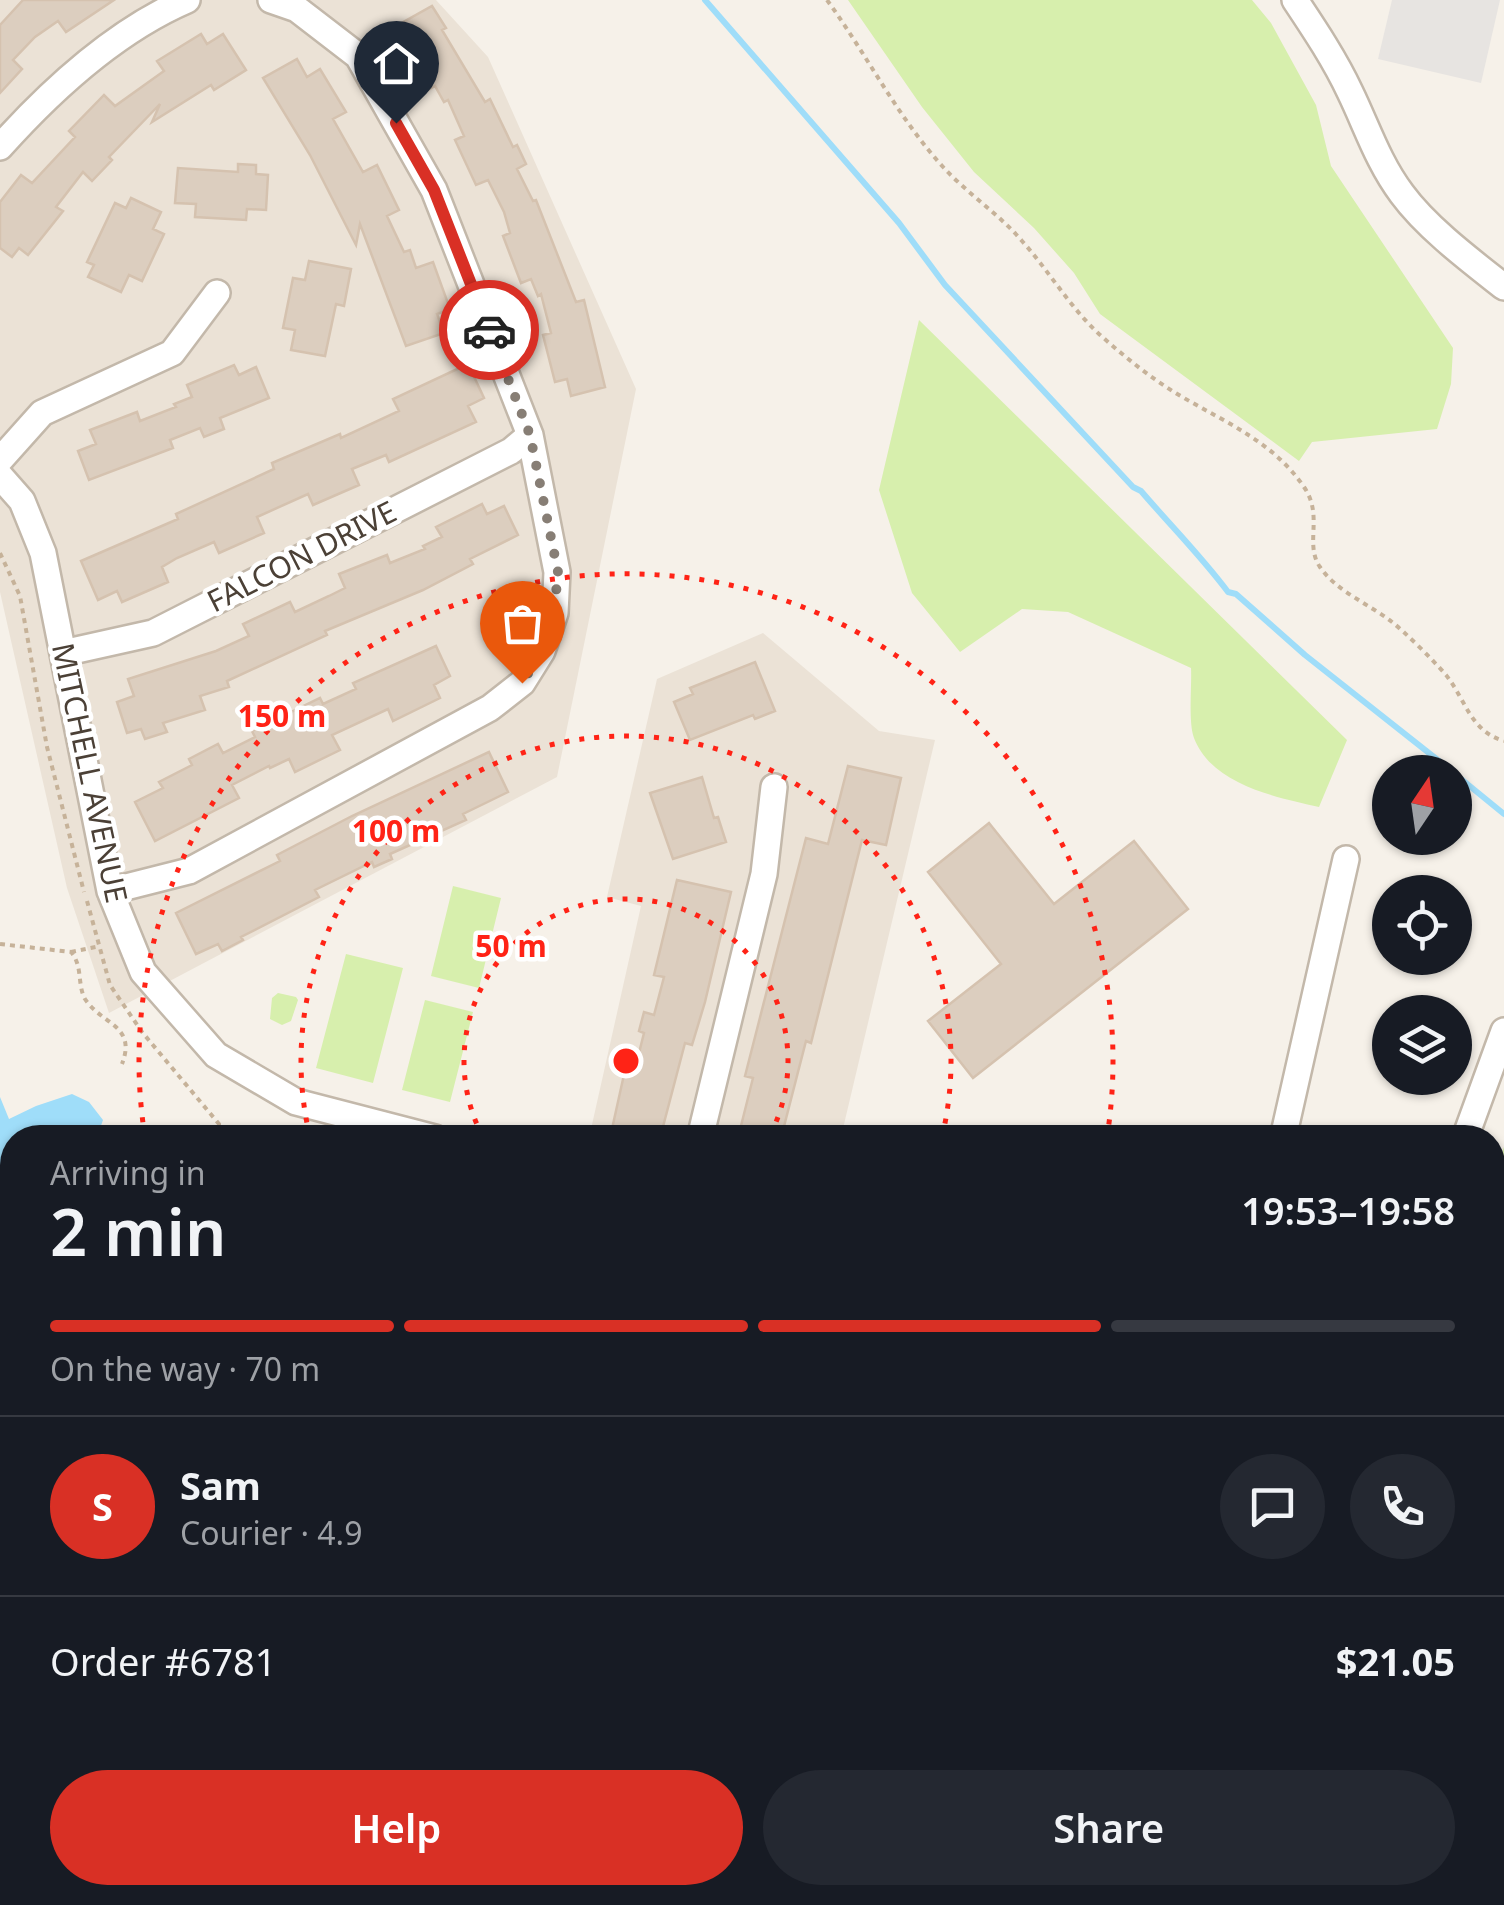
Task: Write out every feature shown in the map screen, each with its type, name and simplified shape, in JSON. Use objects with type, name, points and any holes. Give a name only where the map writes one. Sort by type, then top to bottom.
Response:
[{"type":"street","points":[[0,147],[42,99],[153,14],[187,0]]},
{"type":"street","points":[[110,891],[189,870],[490,708],[522,683],[542,651],[554,614],[558,572],[530,435],[434,190],[358,56],[297,9],[271,0]]},
{"type":"street","points":[[1295,0],[1351,93],[1372,146],[1403,196],[1471,261],[1504,286]]},
{"type":"street","points":[[0,460],[42,413],[172,354],[216,293]]},
{"type":"street","name":"FALCON DRIVE","points":[[63,654],[153,632],[511,451],[530,435]]},
{"type":"street","name":"MITCHELL AVENUE","points":[[0,476],[22,501],[42,553],[110,891],[143,972],[216,1055],[296,1102],[385,1125]]},
{"type":"street","points":[[703,1125],[764,874],[774,787]]},
{"type":"street","points":[[1286,1125],[1346,860]]},
{"type":"street","points":[[1470,1125],[1504,1031]]},
{"type":"path","points":[[828,0],[882,85],[944,168],[1016,233],[1048,270],[1063,295],[1142,370],[1278,454],[1315,508],[1314,555],[1320,568],[1340,587],[1396,625],[1447,676],[1480,730],[1504,740]]},
{"type":"path","points":[[0,944],[71,952],[100,946]]},
{"type":"path","points":[[71,952],[79,961],[84,997],[124,1035],[128,1049],[122,1064]]},
{"type":"shaded area","points":[[0,0],[436,0],[488,57],[636,389],[557,777],[109,1013],[67,888],[0,592]]},
{"type":"shaded area","points":[[1392,0],[1500,0],[1481,83],[1378,59]]},
{"type":"shaded area","points":[[763,633],[879,731],[935,740],[844,1125],[592,1125],[641,906],[607,897],[657,679]]},
{"type":"green space","points":[[848,0],[1252,0],[1271,23],[1316,105],[1331,166],[1453,348],[1451,384],[1437,429],[1312,442],[1299,461],[1100,314],[1074,273],[1034,228],[974,172],[922,107]]},
{"type":"green space","points":[[919,320],[1347,740],[1319,807],[1247,786],[1215,767],[1203,754],[1192,731],[1191,668],[1068,612],[1022,609],[960,652],[912,593],[879,490]]},
{"type":"green space","points":[[453,886],[501,898],[479,988],[431,976]]},
{"type":"green space","points":[[346,954],[403,968],[373,1083],[316,1068]]},
{"type":"green space","points":[[278,993],[298,1000],[291,1021],[282,1025],[270,1019],[272,998]]},
{"type":"green space","points":[[425,1000],[473,1012],[450,1102],[402,1090]]},
{"type":"water","points":[[72,1094],[89,1102],[103,1120],[101,1125],[0,1125],[0,1097],[9,1119]]},
{"type":"building","points":[[23,0],[114,0],[66,32],[58,21],[35,37],[13,60],[22,69],[0,93],[0,25]]},
{"type":"building","points":[[432,6],[446,28],[442,30],[485,102],[490,99],[513,147],[517,145],[526,164],[517,169],[533,201],[536,200],[576,302],[584,300],[605,387],[571,396],[567,379],[555,382],[543,335],[551,333],[541,294],[538,296],[531,279],[521,283],[503,236],[510,233],[504,212],[488,180],[476,185],[455,140],[464,136],[448,100],[444,102],[435,86],[426,91],[401,48],[409,43],[398,25]]},
{"type":"building","points":[[201,34],[207,44],[223,34],[246,70],[214,90],[211,85],[152,122],[160,104],[109,157],[112,160],[92,181],[83,172],[56,207],[63,211],[28,255],[19,248],[12,257],[0,248],[0,202],[21,175],[32,183],[75,137],[69,131],[104,95],[115,106],[164,71],[157,61]]},
{"type":"building","points":[[297,59],[307,77],[320,69],[346,112],[333,119],[363,172],[377,165],[399,210],[387,216],[404,252],[410,250],[416,268],[433,262],[450,309],[437,314],[444,333],[406,346],[360,224],[356,245],[310,155],[263,78]]},
{"type":"building","points":[[238,164],[256,165],[256,174],[268,175],[266,210],[247,209],[246,220],[195,217],[196,204],[175,203],[178,168],[238,172]]},
{"type":"building","points":[[131,198],[161,212],[153,229],[164,234],[142,281],[129,275],[121,292],[88,277],[94,265],[87,262],[115,203],[126,208]]},
{"type":"building","points":[[309,261],[351,269],[344,306],[336,304],[325,356],[291,350],[295,330],[283,328],[293,278],[305,280]]},
{"type":"building","points":[[468,364],[484,398],[468,406],[476,422],[389,462],[386,455],[352,469],[359,485],[313,505],[308,494],[257,517],[264,533],[219,553],[214,542],[177,558],[162,567],[168,582],[122,602],[117,591],[98,600],[81,561],[178,519],[176,514],[274,469],[272,463],[340,434],[341,438],[399,411],[393,399]]},
{"type":"building","points":[[234,365],[239,375],[256,367],[269,398],[220,418],[224,429],[204,437],[200,428],[170,440],[173,448],[89,480],[78,451],[96,444],[90,430],[137,412],[140,421],[176,407],[174,404],[192,397],[187,385]]},
{"type":"building","points":[[482,504],[487,514],[504,506],[518,535],[470,559],[473,564],[423,590],[325,631],[327,635],[227,681],[229,687],[200,696],[205,710],[163,723],[167,732],[145,739],[141,729],[127,733],[117,702],[134,696],[128,679],[216,651],[249,636],[243,624],[290,602],[295,612],[345,588],[339,574],[387,555],[390,563],[425,549],[423,546],[442,537],[436,527]]},
{"type":"building","points":[[436,646],[450,676],[434,685],[440,698],[393,721],[388,709],[332,735],[340,750],[295,772],[289,759],[269,766],[232,785],[239,798],[155,841],[135,802],[163,788],[159,782],[192,765],[189,759],[218,744],[223,753],[255,737],[252,731],[320,698],[323,704],[356,689],[353,683]]},
{"type":"building","points":[[755,662],[775,711],[755,719],[753,715],[690,740],[674,702],[693,694],[690,688]]},
{"type":"building","points":[[489,752],[508,792],[463,814],[466,820],[390,854],[392,859],[374,867],[372,862],[315,890],[319,897],[222,951],[218,944],[196,954],[176,913],[280,861],[277,855],[352,816]]},
{"type":"building","points":[[848,766],[901,778],[886,845],[862,840],[811,1043],[806,1041],[784,1125],[741,1125],[753,1078],[745,1076],[806,838],[828,844]]},
{"type":"building","points":[[702,777],[726,842],[673,859],[650,793]]},
{"type":"building","points":[[989,823],[1054,904],[1134,841],[1188,909],[973,1078],[928,1021],[1001,964],[928,872]]},
{"type":"building","points":[[677,880],[731,892],[705,1002],[692,1045],[685,1043],[663,1125],[613,1125],[625,1070],[634,1073],[644,1033],[639,1031],[644,1012],[654,1015],[664,977],[654,975]]},
{"type":"waterway","points":[[705,0],[899,223],[945,285],[1133,487],[1141,491],[1228,592],[1236,594],[1305,655],[1431,755]]},
{"type":"waterway","points":[[1472,788],[1504,814]]},
{"type":"way so far","points":[[489,330],[530,435],[558,572],[554,614],[542,651],[522,683]]},
{"type":"route","points":[[396,123],[434,190],[489,330]]}]
